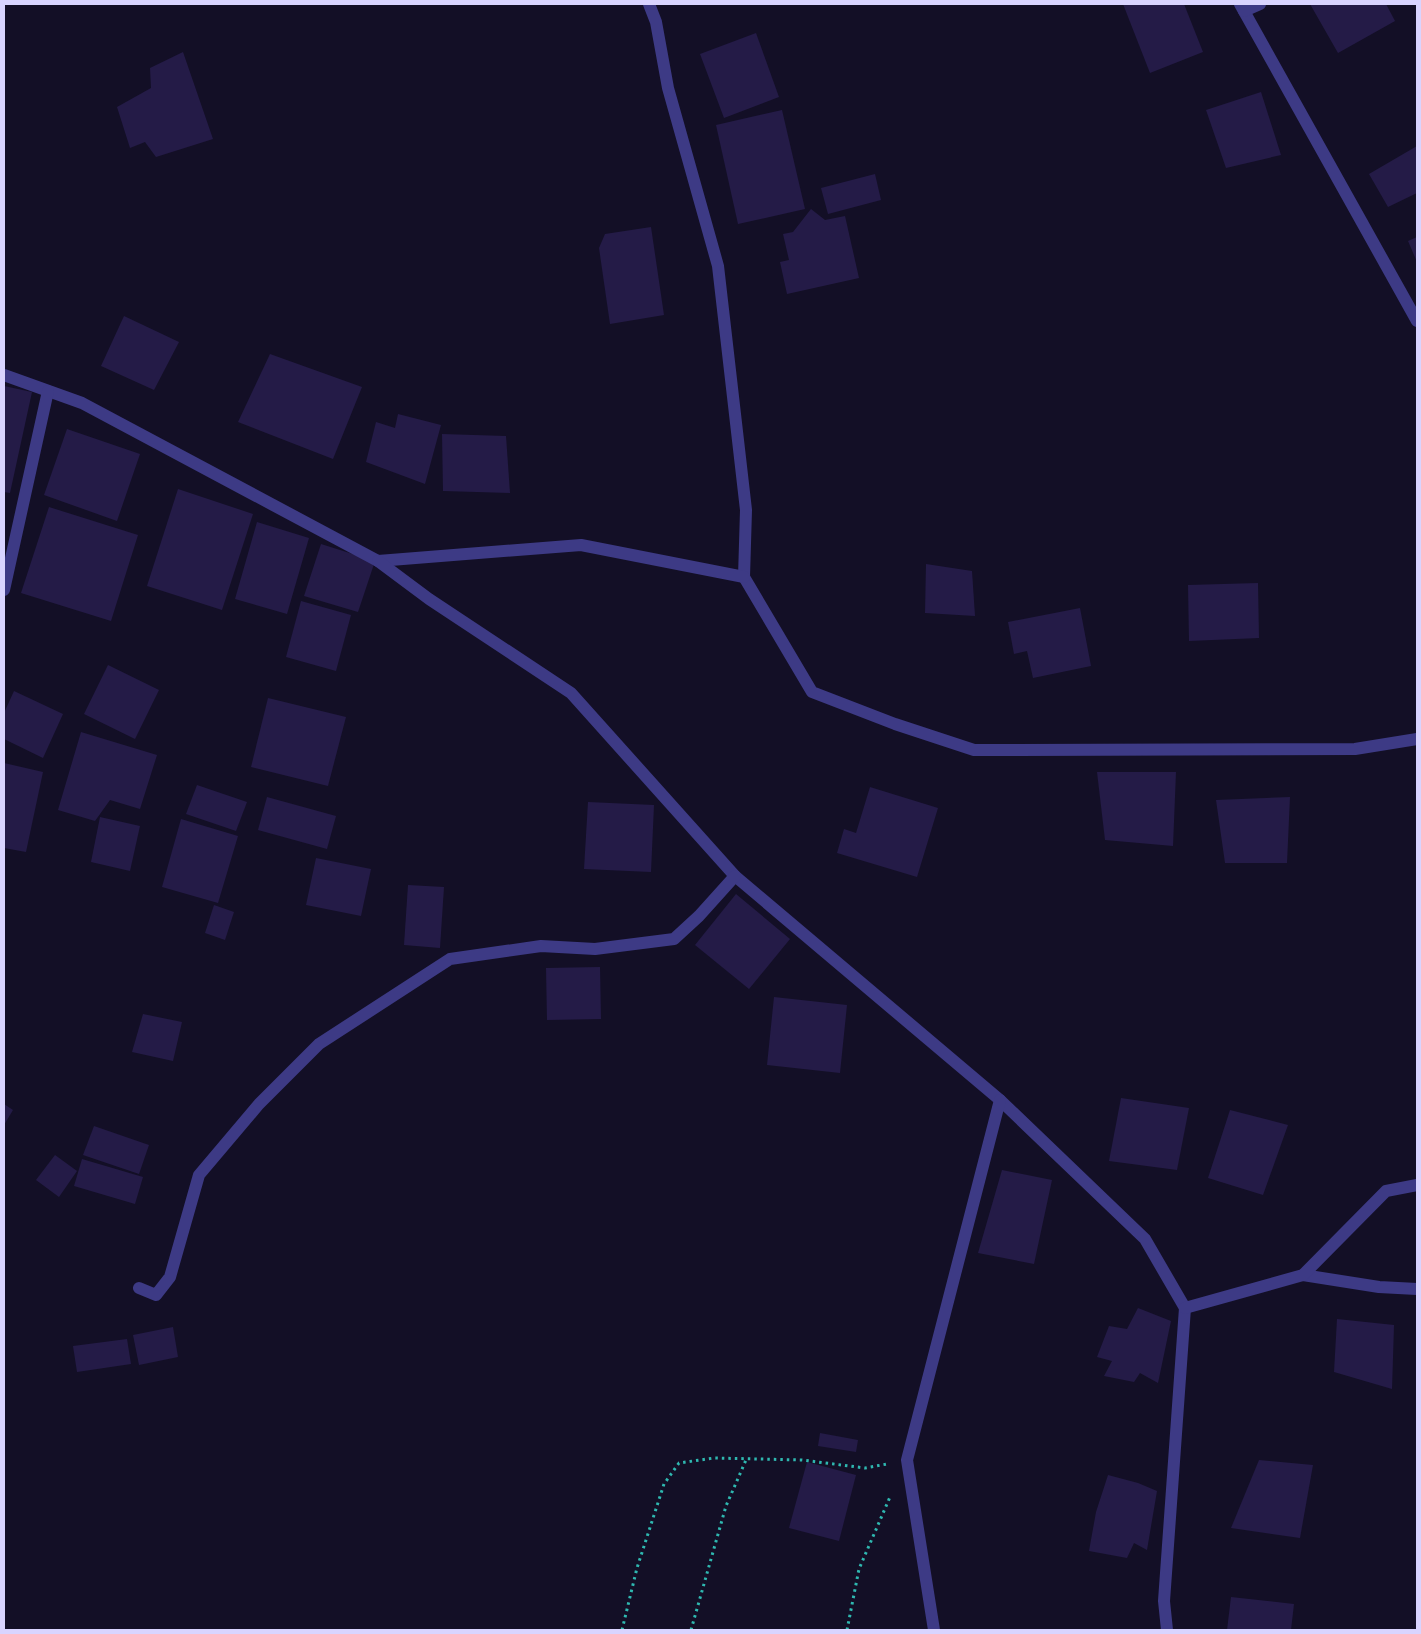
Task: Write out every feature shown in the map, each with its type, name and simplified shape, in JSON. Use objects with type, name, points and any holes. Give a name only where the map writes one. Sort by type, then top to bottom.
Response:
[{"type":"street","points":[[649,4],[656,22],[668,88],[718,266],[746,510],[744,577],[812,692],[895,724],[974,750],[1355,749],[1417,739]]},
{"type":"street","points":[[1260,4],[1242,8],[1417,321]]},
{"type":"street","points":[[4,375],[90,407],[378,561],[429,599],[571,693],[735,876],[1000,1100],[1145,1238],[1185,1308],[1164,1601],[1167,1630]]},
{"type":"street","points":[[4,590],[48,391]]},
{"type":"street","points":[[378,561],[581,545],[744,577]]},
{"type":"street","points":[[139,1288],[156,1295],[170,1277],[199,1175],[259,1104],[318,1044],[450,959],[541,946],[596,950],[674,939],[699,916],[735,876]]},
{"type":"street","points":[[934,1630],[907,1460],[1000,1100]]},
{"type":"street","points":[[1302,1275],[1386,1191],[1417,1186]]},
{"type":"street","points":[[1185,1308],[1302,1275],[1380,1287],[1417,1289]]},
{"type":"path","points":[[622,1630],[637,1568],[664,1484],[679,1463],[714,1458],[802,1460],[865,1468],[907,1460]]},
{"type":"path","points":[[691,1630],[726,1506],[746,1459]]},
{"type":"path","points":[[847,1630],[859,1569],[892,1493]]},
{"type":"building","points":[[1123,4],[1184,4],[1203,52],[1150,73]]},
{"type":"building","points":[[1310,4],[1386,4],[1395,21],[1338,53]]},
{"type":"building","points":[[756,33],[779,97],[724,118],[700,54]]},
{"type":"building","points":[[183,52],[213,139],[156,157],[145,142],[130,148],[117,107],[151,88],[150,68]]},
{"type":"building","points":[[1261,92],[1281,155],[1226,168],[1206,110]]},
{"type":"building","points":[[782,110],[805,209],[738,224],[716,125]]},
{"type":"building","points":[[1417,146],[1417,193],[1388,207],[1369,174]]},
{"type":"building","points":[[875,174],[881,200],[828,214],[821,188]]},
{"type":"building","points":[[811,209],[825,220],[845,216],[859,278],[787,294],[780,262],[789,260],[783,234],[793,232]]},
{"type":"building","points":[[651,227],[664,315],[610,324],[599,248],[605,234]]},
{"type":"building","points":[[1417,237],[1417,262],[1408,241]]},
{"type":"building","points":[[124,316],[179,342],[154,390],[101,366]]},
{"type":"building","points":[[270,354],[362,387],[333,459],[238,422]]},
{"type":"building","points":[[4,386],[32,392],[10,493],[4,492]]},
{"type":"building","points":[[398,414],[441,425],[425,484],[366,462],[376,422],[395,428]]},
{"type":"building","points":[[67,429],[140,454],[117,521],[44,495]]},
{"type":"building","points":[[442,434],[506,436],[510,493],[443,491]]},
{"type":"building","points":[[178,489],[253,514],[222,610],[147,586]]},
{"type":"building","points":[[49,507],[138,535],[111,621],[21,593]]},
{"type":"building","points":[[257,522],[309,538],[287,614],[235,599]]},
{"type":"building","points":[[321,544],[375,561],[358,612],[304,596]]},
{"type":"building","points":[[926,564],[972,571],[975,616],[925,613]]},
{"type":"building","points":[[1258,583],[1259,638],[1189,641],[1188,585]]},
{"type":"building","points":[[301,601],[351,615],[336,671],[286,657]]},
{"type":"building","points":[[1080,608],[1091,666],[1033,678],[1027,651],[1014,654],[1008,622]]},
{"type":"building","points":[[108,665],[159,690],[135,739],[84,714]]},
{"type":"building","points":[[14,691],[63,714],[43,758],[4,739],[4,713]]},
{"type":"building","points":[[268,698],[346,717],[328,786],[251,767]]},
{"type":"building","points":[[81,732],[157,755],[140,809],[110,800],[95,821],[58,810]]},
{"type":"building","points":[[4,763],[43,772],[26,852],[4,848]]},
{"type":"building","points":[[1097,772],[1176,772],[1173,846],[1105,840]]},
{"type":"building","points":[[197,785],[247,802],[236,831],[186,814]]},
{"type":"building","points":[[870,787],[938,808],[917,877],[837,853],[844,829],[856,833]]},
{"type":"building","points":[[267,797],[336,816],[327,849],[258,830]]},
{"type":"building","points":[[1290,797],[1287,863],[1225,863],[1216,800]]},
{"type":"building","points":[[588,802],[654,805],[651,872],[584,869]]},
{"type":"building","points":[[100,817],[140,826],[130,871],[91,862]]},
{"type":"building","points":[[181,819],[238,836],[218,903],[162,887]]},
{"type":"building","points":[[316,858],[371,869],[361,916],[306,905]]},
{"type":"building","points":[[408,885],[444,887],[440,948],[404,945]]},
{"type":"building","points":[[736,894],[790,939],[749,989],[695,945]]},
{"type":"building","points":[[214,905],[234,912],[225,940],[205,933]]},
{"type":"building","points":[[600,967],[601,1019],[547,1020],[546,968]]},
{"type":"building","points":[[774,997],[847,1005],[840,1073],[767,1065]]},
{"type":"building","points":[[143,1014],[182,1022],[173,1061],[132,1052]]},
{"type":"building","points":[[1121,1098],[1189,1108],[1177,1170],[1109,1161]]},
{"type":"building","points":[[4,1104],[13,1110],[4,1125]]},
{"type":"building","points":[[1230,1110],[1288,1125],[1263,1195],[1208,1178]]},
{"type":"building","points":[[94,1126],[149,1145],[139,1174],[83,1155]]},
{"type":"building","points":[[55,1155],[77,1171],[59,1197],[36,1180]]},
{"type":"building","points":[[82,1159],[143,1177],[135,1204],[74,1186]]},
{"type":"building","points":[[1002,1170],[1052,1180],[1034,1264],[978,1253]]},
{"type":"building","points":[[1138,1308],[1171,1321],[1158,1383],[1140,1373],[1134,1382],[1104,1376],[1112,1361],[1097,1357],[1109,1326],[1127,1329]]},
{"type":"building","points":[[1337,1319],[1394,1325],[1392,1389],[1334,1372]]},
{"type":"building","points":[[173,1327],[178,1357],[139,1365],[133,1335]]},
{"type":"building","points":[[127,1339],[131,1364],[77,1372],[73,1346]]},
{"type":"building","points":[[820,1433],[858,1440],[856,1452],[818,1446]]},
{"type":"building","points":[[1259,1460],[1313,1465],[1300,1538],[1231,1528]]},
{"type":"building","points":[[807,1462],[856,1475],[839,1541],[789,1528]]},
{"type":"building","points":[[1108,1475],[1138,1483],[1157,1491],[1147,1550],[1134,1543],[1127,1558],[1089,1551],[1096,1512]]},
{"type":"building","points":[[1231,1597],[1294,1604],[1291,1630],[1227,1630]]}]
